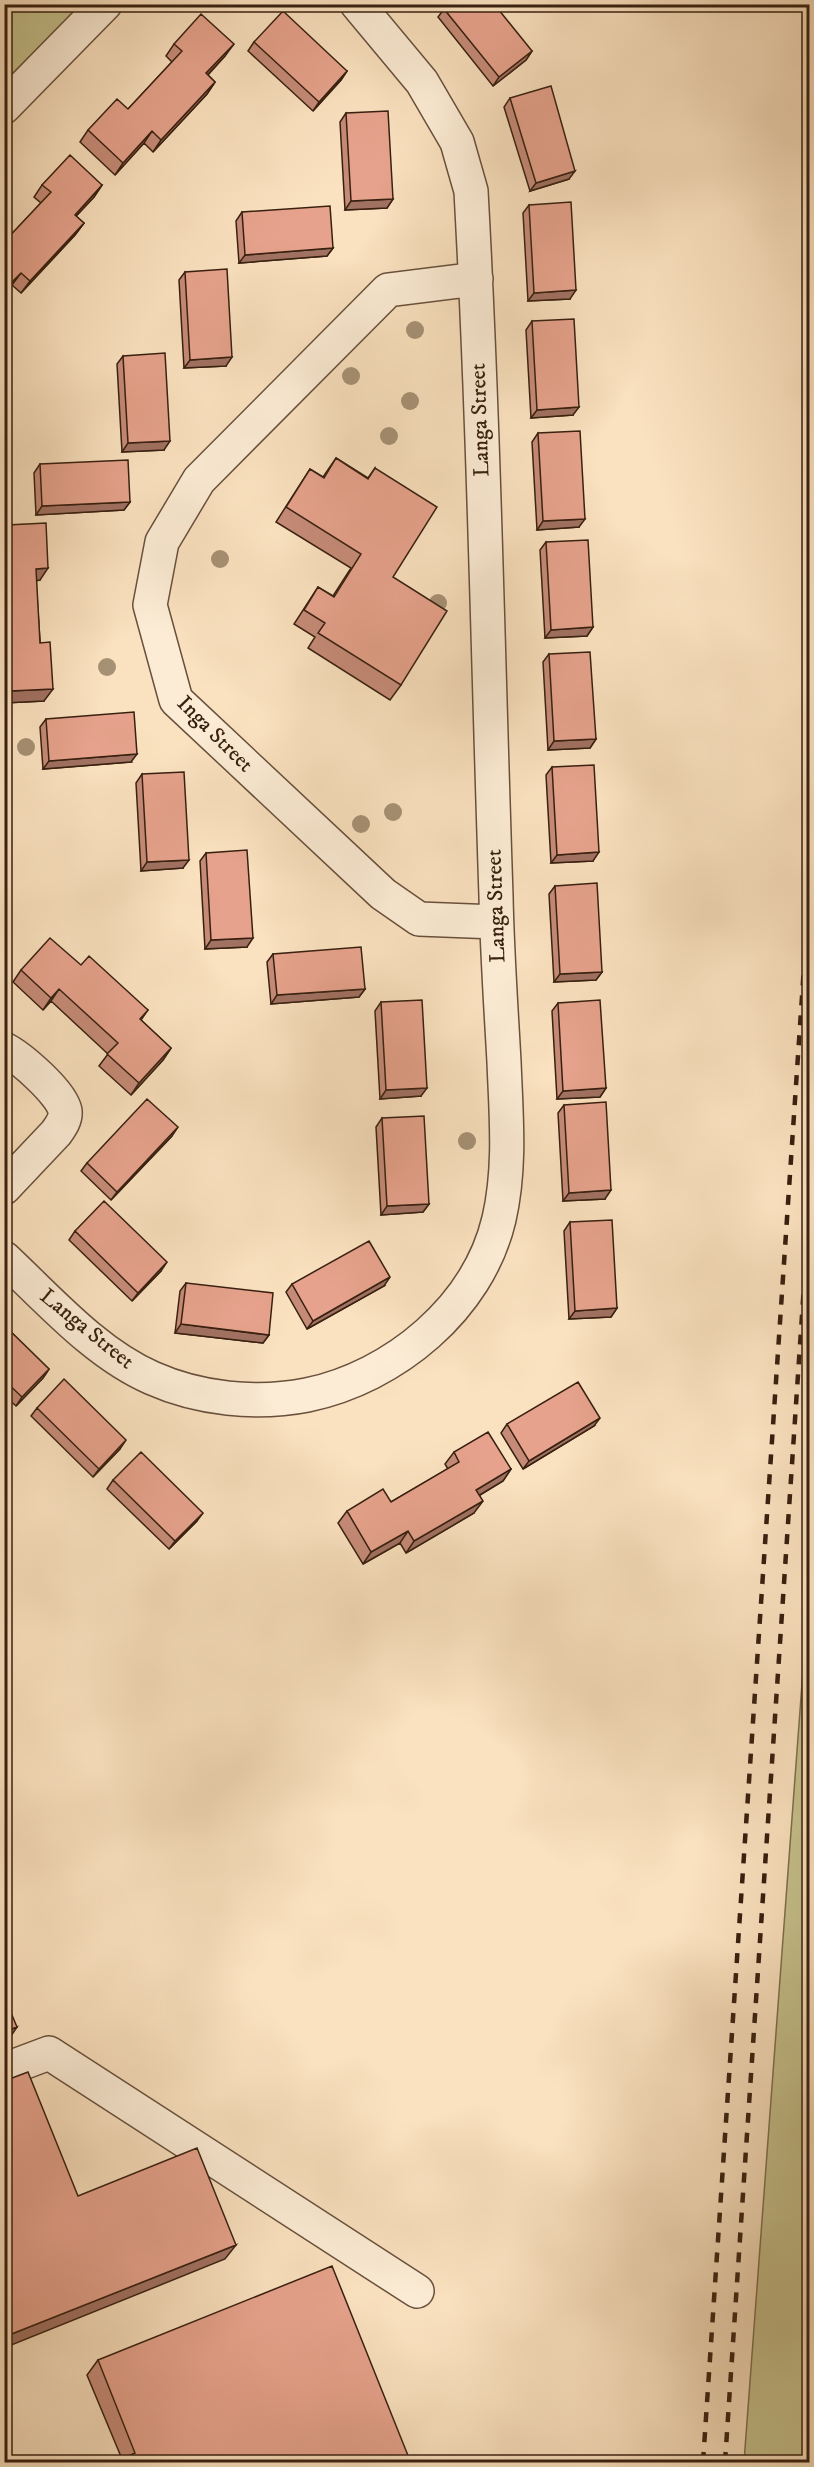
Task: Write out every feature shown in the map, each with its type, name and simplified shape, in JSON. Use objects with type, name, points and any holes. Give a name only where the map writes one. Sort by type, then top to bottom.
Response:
[{"type":"street","points":[[4,107],[105,4]]},
{"type":"street","name":"Langa Street","points":[[4,1258],[91,1339],[119,1359],[154,1379],[196,1392],[240,1399],[265,1400],[307,1395],[348,1382],[403,1353],[441,1321],[469,1288],[489,1248],[498,1223],[506,1176],[507,1148],[496,922],[476,279],[471,191],[457,142],[422,82],[357,4]]},
{"type":"street","name":"Inga Street","points":[[476,279],[388,290],[379,298],[199,480],[162,542],[150,605],[176,699],[383,894],[418,919],[496,922]]},
{"type":"street","points":[[4,1049],[14,1054],[51,1089],[63,1104],[65,1112],[61,1126],[56,1133],[4,1188]]},
{"type":"street","points":[[4,2070],[49,2053],[417,2291]]},
{"type":"shaded area","points":[[5,5],[95,5],[5,99]]},
{"type":"shaded area","points":[[809,1590],[809,2462],[744,2462]]},
{"type":"building","points":[[450,4],[494,4],[532,51],[499,77],[444,9]]},
{"type":"building","points":[[283,11],[347,71],[319,102],[254,42]]},
{"type":"building","points":[[201,14],[234,44],[206,73],[215,82],[161,140],[152,131],[123,163],[88,130],[117,99],[128,109],[182,51],[174,44]]},
{"type":"building","points":[[551,86],[575,171],[536,183],[510,98]]},
{"type":"building","points":[[388,111],[393,199],[351,201],[346,113]]},
{"type":"building","points":[[70,155],[102,185],[75,215],[84,223],[30,281],[21,273],[4,290],[4,242],[51,192],[42,185]]},
{"type":"building","points":[[571,202],[576,290],[534,293],[529,205]]},
{"type":"building","points":[[330,206],[333,248],[245,255],[242,212]]},
{"type":"building","points":[[227,269],[232,357],[190,360],[185,272]]},
{"type":"building","points":[[574,319],[579,407],[537,410],[532,321]]},
{"type":"building","points":[[165,353],[170,441],[128,443],[123,356]]},
{"type":"building","points":[[580,431],[585,519],[543,521],[538,433]]},
{"type":"building","points":[[336,458],[368,479],[375,468],[437,507],[393,577],[447,611],[401,685],[318,633],[325,623],[304,610],[318,587],[334,597],[361,554],[286,507],[310,469],[324,478]]},
{"type":"building","points":[[128,460],[130,502],[42,506],[40,464]]},
{"type":"building","points":[[46,523],[48,568],[36,569],[40,643],[50,642],[53,689],[10,691],[8,648],[4,648],[4,563],[8,563],[7,525]]},
{"type":"building","points":[[588,540],[593,627],[551,630],[546,542]]},
{"type":"building","points":[[590,652],[596,739],[554,741],[549,654]]},
{"type":"building","points":[[134,712],[137,754],[49,761],[46,719]]},
{"type":"building","points":[[594,765],[599,852],[557,855],[552,767]]},
{"type":"building","points":[[184,772],[189,860],[147,862],[142,774]]},
{"type":"building","points":[[247,850],[253,938],[211,940],[206,853]]},
{"type":"building","points":[[597,883],[602,972],[560,974],[555,886]]},
{"type":"building","points":[[50,938],[81,965],[89,956],[148,1010],[140,1019],[171,1048],[139,1083],[107,1054],[118,1043],[59,989],[51,998],[21,970]]},
{"type":"building","points":[[361,947],[365,989],[277,995],[273,954]]},
{"type":"building","points":[[422,1000],[427,1088],[386,1090],[381,1002]]},
{"type":"building","points":[[600,1000],[606,1088],[563,1091],[558,1003]]},
{"type":"building","points":[[147,1099],[178,1127],[117,1192],[87,1163]]},
{"type":"building","points":[[606,1102],[611,1190],[569,1193],[564,1105]]},
{"type":"building","points":[[424,1116],[429,1204],[387,1206],[382,1118]]},
{"type":"building","points":[[104,1201],[167,1262],[138,1293],[75,1231]]},
{"type":"building","points":[[612,1220],[617,1308],[575,1311],[570,1222]]},
{"type":"building","points":[[369,1241],[390,1277],[313,1321],[292,1284]]},
{"type":"building","points":[[186,1283],[273,1293],[269,1335],[181,1324]]},
{"type":"building","points":[[4,1325],[49,1369],[22,1397],[4,1380]]},
{"type":"building","points":[[64,1379],[126,1440],[99,1469],[37,1408]]},
{"type":"building","points":[[578,1382],[600,1418],[529,1461],[507,1424]]},
{"type":"building","points":[[488,1432],[511,1469],[476,1490],[483,1501],[414,1541],[408,1531],[371,1552],[347,1511],[383,1489],[391,1502],[459,1462],[454,1452]]},
{"type":"building","points":[[141,1452],[203,1513],[175,1541],[113,1480]]},
{"type":"building","points":[[4,1996],[17,2027],[4,2032]]},
{"type":"building","points":[[28,2072],[78,2196],[197,2148],[236,2245],[4,2337],[4,2081]]},
{"type":"building","points":[[332,2266],[411,2463],[112,2463],[135,2453],[98,2360]]},
{"type":"railway","points":[[703,2462],[810,878]]},
{"type":"railway","points":[[725,2462],[810,1196]]}]
